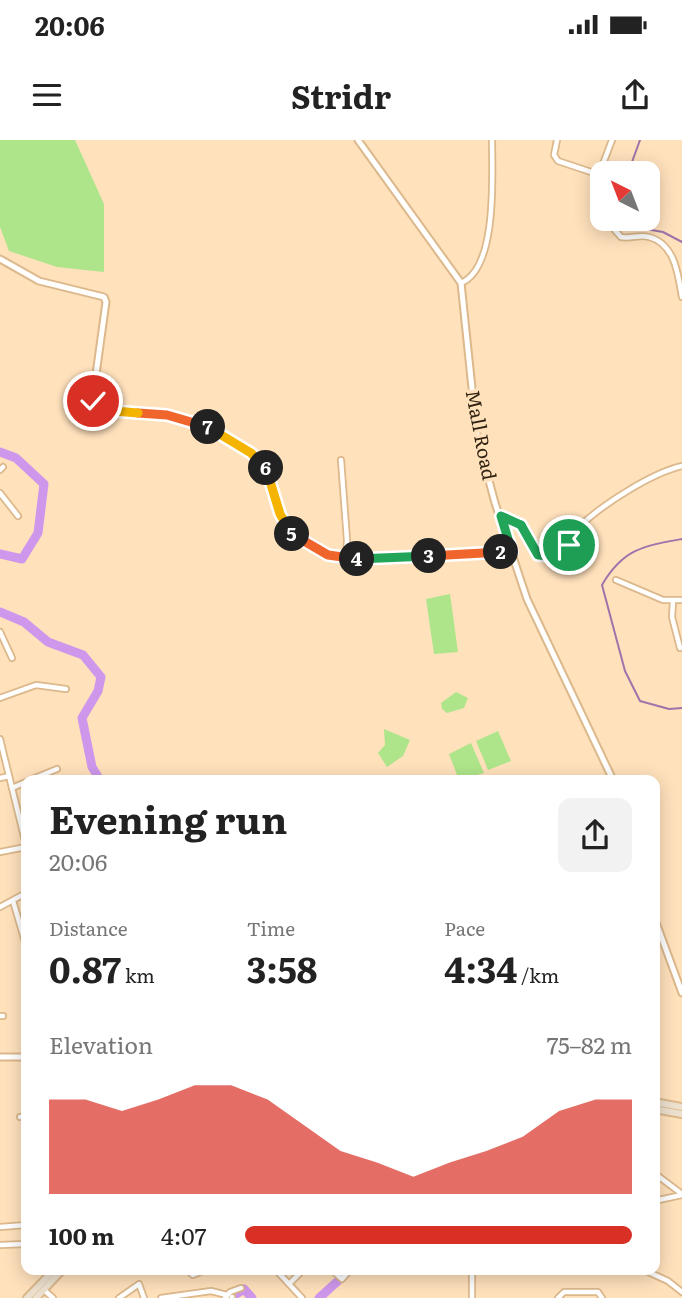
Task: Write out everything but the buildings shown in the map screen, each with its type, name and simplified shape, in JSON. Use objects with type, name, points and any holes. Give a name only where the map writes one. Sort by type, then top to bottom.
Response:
[{"type":"main road","points":[[660,1103],[682,1107]]},
{"type":"main road","points":[[660,1110],[682,1114]]},
{"type":"main road","points":[[27,1298],[49,1275]]},
{"type":"main road","points":[[36,1298],[58,1275]]},
{"type":"street","name":"Mall Road","points":[[358,140],[460,283],[477,436],[512,552],[527,599],[611,775]]},
{"type":"street","points":[[460,283],[467,280],[477,266],[488,236],[492,140]]},
{"type":"street","points":[[557,140],[554,155],[558,161],[590,172]]},
{"type":"street","points":[[603,161],[612,140]]},
{"type":"street","points":[[616,231],[621,237],[643,236],[657,241],[675,260],[682,297]]},
{"type":"street","points":[[0,259],[39,281],[104,297],[106,302],[93,396],[95,406],[103,410],[167,415],[203,424],[251,453],[267,470],[280,514],[293,534],[321,552],[346,558],[512,552]]},
{"type":"street","points":[[341,460],[346,558]]},
{"type":"street","points":[[501,516],[522,525],[538,555],[552,556],[567,550],[579,527],[590,518],[661,473],[682,466]]},
{"type":"street","points":[[0,493],[18,516]]},
{"type":"street","points":[[616,580],[647,595],[673,602],[682,600]]},
{"type":"street","points":[[673,602],[672,617],[680,648]]},
{"type":"street","points":[[0,632],[12,658]]},
{"type":"street","points":[[0,698],[36,685],[66,689]]},
{"type":"street","points":[[0,739],[21,824]]},
{"type":"street","points":[[42,775],[57,769]]},
{"type":"street","points":[[0,778],[9,776]]},
{"type":"street","points":[[12,788],[21,784]]},
{"type":"street","points":[[0,850],[21,847]]},
{"type":"street","points":[[0,907],[21,896]]},
{"type":"street","points":[[13,901],[21,928]]},
{"type":"street","points":[[660,933],[682,993]]},
{"type":"street","points":[[0,1057],[21,1057]]},
{"type":"street","points":[[660,1178],[682,1194]]},
{"type":"street","points":[[660,1200],[682,1194]]},
{"type":"street","points":[[0,1227],[21,1225]]},
{"type":"street","points":[[0,1245],[21,1244]]},
{"type":"street","points":[[280,1275],[302,1298]]},
{"type":"street","points":[[289,1284],[298,1275]]},
{"type":"street","points":[[472,1275],[472,1298]]},
{"type":"street","points":[[655,1275],[682,1292]]},
{"type":"street","points":[[119,1298],[139,1284],[145,1298]]},
{"type":"street","points":[[161,1298],[211,1291],[229,1297],[241,1288]]},
{"type":"street","points":[[44,1290],[53,1298]]},
{"type":"street","points":[[558,1298],[564,1292],[598,1292],[602,1298]]},
{"type":"green space","points":[[0,140],[75,140],[104,204],[104,272],[57,267],[9,251],[0,227]]},
{"type":"green space","points":[[450,594],[458,652],[434,654],[426,599]]},
{"type":"green space","points":[[456,692],[468,698],[464,708],[447,713],[442,709],[441,703]]},
{"type":"green space","points":[[384,729],[410,740],[403,756],[387,767],[378,753],[385,745]]},
{"type":"green space","points":[[498,731],[511,761],[488,770],[476,741]]},
{"type":"green space","points":[[471,743],[484,773],[457,775],[449,754]]},
{"type":"waterway","points":[[632,161],[640,140]]},
{"type":"waterway","points":[[657,231],[682,242]]},
{"type":"waterway","points":[[0,452],[16,458],[44,484],[38,533],[22,559],[0,554]]},
{"type":"waterway","points":[[682,539],[645,547],[626,556],[602,585],[625,671],[640,701],[669,709],[682,708]]},
{"type":"waterway","points":[[0,612],[24,622],[48,642],[83,655],[101,677],[98,691],[82,718],[92,767],[97,775]]},
{"type":"waterway","points":[[319,1298],[339,1280]]},
{"type":"waterway","points":[[230,1298],[244,1289],[252,1298]]},
{"type":"route","points":[[93,401],[95,406],[103,410],[167,415],[203,424],[251,453],[267,470],[286,526],[293,534],[328,555],[349,559],[512,552],[501,516],[522,525],[538,555],[552,556],[565,552],[569,545]]}]
